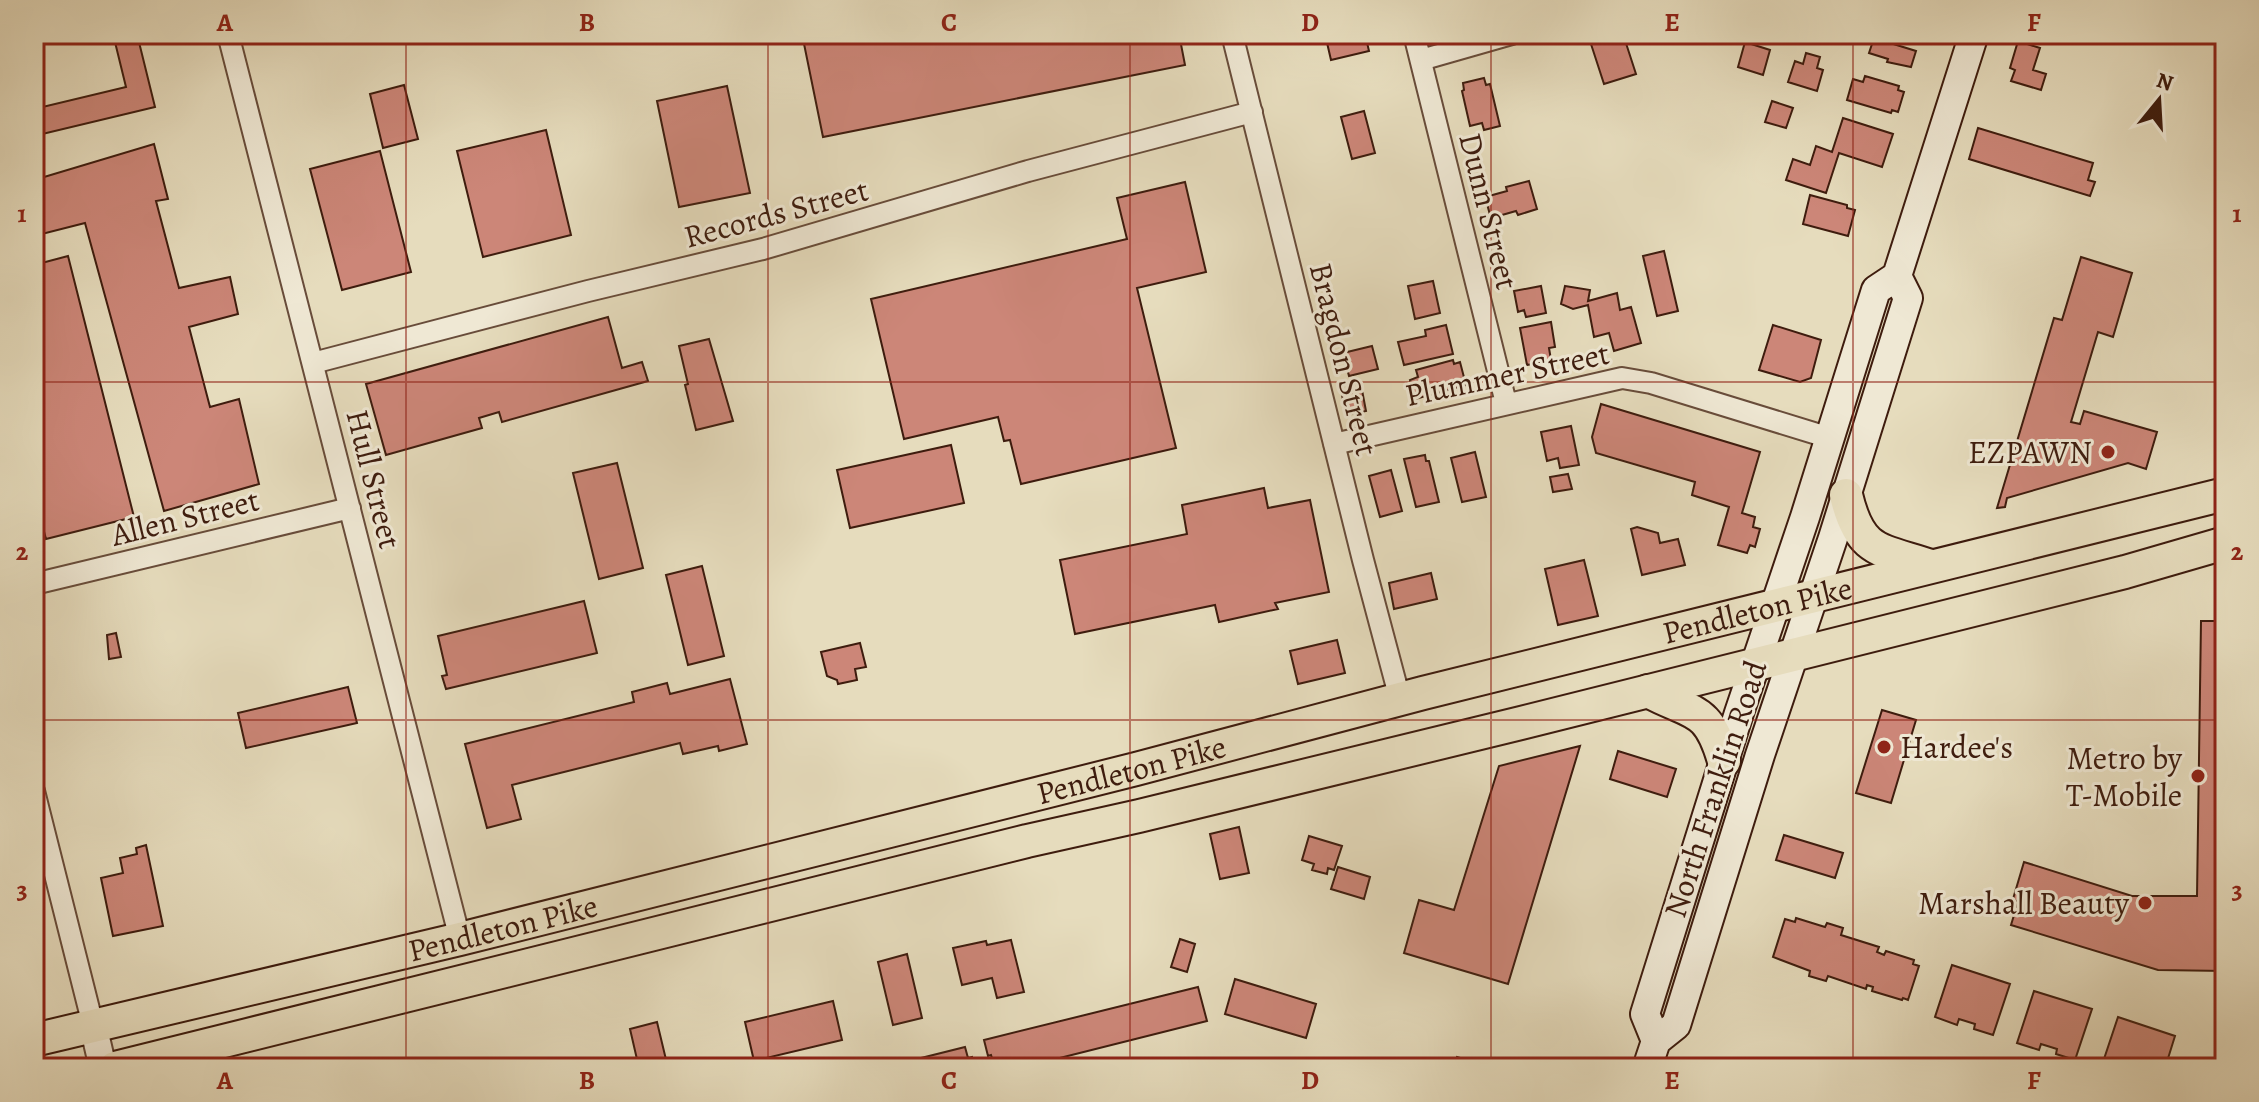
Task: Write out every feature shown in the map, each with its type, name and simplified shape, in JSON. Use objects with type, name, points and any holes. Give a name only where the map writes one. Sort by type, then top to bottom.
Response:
[{"type":"main road","name":"North Franklin Road","points":[[1656,1041],[1645,1014],[1724,761],[1876,290],[1897,276],[1974,34]]},
{"type":"main road","name":"North Franklin Road","points":[[1647,1068],[1656,1041],[1676,1025],[1846,495],[1908,298],[1897,276]]},
{"type":"main road","name":"Pendleton Pike","points":[[34,1040],[460,939],[1136,769],[1400,699],[2225,494]]},
{"type":"main road","points":[[1846,495],[1855,527],[1868,543],[1882,551],[1931,566]]},
{"type":"main road","name":"Pendleton Pike","points":[[115,1068],[941,862],[1648,691],[2125,572],[2225,543]]},
{"type":"main road","points":[[1648,691],[1673,705],[1697,713],[1707,721],[1716,736],[1724,761]]},
{"type":"street","name":"Hull Street","points":[[228,34],[460,939]]},
{"type":"street","name":"Bragdon Street","points":[[1232,34],[1400,699]]},
{"type":"street","name":"Dunn Street","points":[[1414,34],[1506,403]]},
{"type":"street","points":[[1421,60],[1512,34]]},
{"type":"street","name":"Records Street","points":[[313,363],[763,249],[1028,171],[1252,112]]},
{"type":"street","name":"Plummer Street","points":[[1334,444],[1622,378],[1651,383],[1830,438]]},
{"type":"street","name":"Allen Street","points":[[34,584],[350,508]]},
{"type":"street","points":[[34,791],[103,1068]]},
{"type":"building","points":[[137,34],[155,107],[34,136],[34,109],[126,87],[114,38]]},
{"type":"building","points":[[802,34],[1179,34],[1185,65],[823,137]]},
{"type":"building","points":[[1325,34],[1365,34],[1369,51],[1331,60]]},
{"type":"building","points":[[1623,34],[1636,74],[1604,84],[1590,41]]},
{"type":"building","points":[[1874,38],[1916,51],[1911,67],[1887,62],[1888,59],[1869,53]]},
{"type":"building","points":[[2018,41],[2040,48],[2033,70],[2046,74],[2041,90],[2011,81],[2015,70],[2010,68]]},
{"type":"building","points":[[1745,42],[1770,50],[1763,75],[1738,67]]},
{"type":"building","points":[[1806,53],[1820,57],[1817,68],[1823,70],[1817,91],[1788,82],[1795,61],[1803,64]]},
{"type":"building","points":[[1865,76],[1899,86],[1898,90],[1904,92],[1898,112],[1892,110],[1891,113],[1847,100],[1853,79],[1863,82]]},
{"type":"building","points":[[1484,78],[1486,85],[1490,84],[1500,126],[1484,130],[1482,123],[1470,126],[1462,91],[1463,83]]},
{"type":"building","points":[[404,85],[418,139],[383,148],[370,94]]},
{"type":"building","points":[[727,86],[750,193],[679,207],[657,101]]},
{"type":"building","points":[[1772,101],[1793,108],[1786,128],[1765,122]]},
{"type":"building","points":[[1364,111],[1375,153],[1352,159],[1341,117]]},
{"type":"building","points":[[1843,118],[1893,134],[1882,167],[1839,153],[1826,193],[1786,180],[1793,159],[1810,165],[1816,146],[1832,152]]},
{"type":"building","points":[[1978,128],[2093,163],[2088,180],[2095,182],[2090,196],[1969,159]]},
{"type":"building","points":[[546,130],[571,235],[483,257],[457,151]]},
{"type":"building","points":[[154,144],[168,199],[156,201],[179,288],[230,277],[238,314],[189,327],[210,407],[239,399],[259,484],[164,511],[85,223],[34,236],[34,180]]},
{"type":"building","points":[[380,151],[411,272],[342,290],[310,169]]},
{"type":"building","points":[[1529,181],[1537,209],[1518,215],[1516,211],[1495,217],[1494,214],[1490,215],[1486,200],[1490,199],[1489,196],[1507,191],[1506,187]]},
{"type":"building","points":[[1185,182],[1206,272],[1137,288],[1176,448],[1021,484],[1010,440],[1004,441],[998,417],[904,439],[871,299],[1127,239],[1117,198]]},
{"type":"building","points":[[1810,195],[1855,210],[1848,236],[1803,224]]},
{"type":"building","points":[[1664,251],[1678,311],[1657,316],[1643,256]]},
{"type":"building","points":[[68,256],[134,517],[46,539],[34,494],[34,265]]},
{"type":"building","points":[[2081,257],[2132,273],[2113,337],[2098,332],[2071,422],[2080,424],[2084,411],[2157,432],[2146,469],[2128,463],[2007,498],[2005,507],[1997,508],[2054,318],[2062,320]]},
{"type":"building","points":[[1433,281],[1440,313],[1415,319],[1408,286]]},
{"type":"building","points":[[1541,286],[1546,313],[1526,317],[1524,310],[1518,312],[1514,291]]},
{"type":"building","points":[[1565,286],[1590,290],[1588,301],[1617,293],[1620,310],[1631,307],[1641,343],[1614,351],[1609,333],[1594,337],[1588,305],[1573,309],[1561,304]]},
{"type":"building","points":[[608,317],[622,368],[642,362],[648,381],[502,422],[499,412],[479,418],[482,428],[386,455],[366,384]]},
{"type":"building","points":[[1551,322],[1555,347],[1549,348],[1551,360],[1527,365],[1520,328]]},
{"type":"building","points":[[1446,325],[1453,354],[1404,365],[1398,342],[1426,336],[1425,330]]},
{"type":"building","points":[[1773,325],[1821,340],[1811,378],[1800,382],[1759,370]]},
{"type":"building","points":[[709,339],[733,421],[696,430],[679,346]]},
{"type":"building","points":[[1372,346],[1378,369],[1349,376],[1343,353]]},
{"type":"building","points":[[1453,360],[1454,364],[1460,362],[1466,385],[1415,399],[1410,380],[1418,377],[1416,370]]},
{"type":"building","points":[[1362,390],[1366,411],[1346,415],[1342,395]]},
{"type":"building","points":[[1601,404],[1760,452],[1742,513],[1755,517],[1753,527],[1760,529],[1755,547],[1750,545],[1747,553],[1718,545],[1729,507],[1692,495],[1695,482],[1596,453],[1592,437]]},
{"type":"building","points":[[1571,426],[1579,465],[1560,468],[1558,458],[1547,461],[1541,432]]},
{"type":"building","points":[[951,445],[964,503],[850,528],[837,470]]},
{"type":"building","points":[[1475,452],[1486,497],[1462,502],[1451,458]]},
{"type":"building","points":[[1425,455],[1439,502],[1416,507],[1404,459]]},
{"type":"building","points":[[617,463],[643,568],[599,579],[573,473]]},
{"type":"building","points":[[1391,470],[1402,511],[1380,517],[1369,476]]},
{"type":"building","points":[[1568,474],[1572,489],[1553,492],[1550,477]]},
{"type":"building","points":[[1264,488],[1268,508],[1310,500],[1329,592],[1275,603],[1278,609],[1219,622],[1215,605],[1075,634],[1060,560],[1187,534],[1182,505]]},
{"type":"building","points":[[1637,527],[1658,533],[1660,543],[1678,539],[1685,565],[1642,575],[1631,529]]},
{"type":"building","points":[[1584,560],[1598,616],[1558,625],[1545,569]]},
{"type":"building","points":[[702,566],[724,656],[688,665],[666,575]]},
{"type":"building","points":[[1431,573],[1437,599],[1394,609],[1389,583]]},
{"type":"building","points":[[584,601],[597,653],[446,689],[442,676],[447,675],[438,636]]},
{"type":"building","points":[[2201,621],[2225,621],[2225,971],[2158,970],[2011,925],[2018,902],[2013,899],[2024,862],[2132,896],[2197,896]]},
{"type":"building","points":[[116,633],[121,657],[109,659],[107,635]]},
{"type":"building","points":[[1337,640],[1345,673],[1298,684],[1290,651]]},
{"type":"building","points":[[860,643],[866,667],[855,669],[857,680],[838,684],[837,680],[827,676],[821,652]]},
{"type":"building","points":[[730,679],[747,744],[719,751],[718,746],[683,754],[680,743],[512,785],[521,819],[487,828],[465,744],[634,702],[632,692],[667,683],[670,694]]},
{"type":"building","points":[[348,687],[357,723],[246,748],[238,713]]},
{"type":"building","points":[[1882,710],[1916,720],[1891,803],[1856,793]]},
{"type":"building","points":[[1580,746],[1508,984],[1404,953],[1419,900],[1454,910],[1499,766]]},
{"type":"building","points":[[1618,751],[1676,769],[1667,797],[1610,779]]},
{"type":"building","points":[[1239,827],[1249,873],[1220,879],[1210,834]]},
{"type":"building","points":[[1784,835],[1843,853],[1835,878],[1776,860]]},
{"type":"building","points":[[1309,836],[1342,846],[1334,870],[1328,868],[1327,874],[1312,870],[1314,864],[1302,860]]},
{"type":"building","points":[[146,845],[163,926],[113,936],[101,878],[123,873],[120,858],[137,854],[136,848]]},
{"type":"building","points":[[1338,867],[1370,877],[1364,899],[1331,889]]},
{"type":"building","points":[[1796,918],[1825,927],[1827,923],[1843,928],[1841,935],[1879,947],[1877,952],[1884,955],[1886,951],[1914,960],[1913,964],[1919,966],[1908,1000],[1872,991],[1873,987],[1867,985],[1866,989],[1828,976],[1826,981],[1809,976],[1810,971],[1773,957],[1785,919],[1795,922]]},
{"type":"building","points":[[1180,939],[1195,944],[1187,972],[1171,967]]},
{"type":"building","points":[[1011,940],[1024,992],[997,998],[992,978],[962,985],[953,948],[986,941],[987,945]]},
{"type":"building","points":[[907,954],[922,1018],[893,1025],[878,962]]},
{"type":"building","points":[[1952,965],[2010,984],[1993,1035],[1974,1029],[1975,1024],[1959,1019],[1957,1025],[1935,1017]]},
{"type":"building","points":[[1235,979],[1316,1004],[1306,1038],[1225,1014]]},
{"type":"building","points":[[1198,987],[1207,1021],[1020,1068],[995,1068],[991,1055],[988,1056],[984,1040]]},
{"type":"building","points":[[2034,991],[2092,1009],[2075,1060],[2056,1054],[2057,1049],[2041,1044],[2039,1050],[2017,1043]]},
{"type":"building","points":[[833,1001],[842,1040],[754,1061],[745,1022]]},
{"type":"building","points":[[2118,1017],[2175,1036],[2165,1068],[2101,1068]]},
{"type":"building","points":[[657,1022],[668,1068],[639,1068],[630,1029]]},
{"type":"building","points":[[965,1047],[975,1068],[881,1068]]},
{"type":"building","points":[[1457,1057],[1493,1068],[1453,1068]]},
{"type":"place","name":"EZPAWN","points":[[2108,452]]},
{"type":"place","name":"Hardee's","points":[[1884,747]]},
{"type":"place","name":"Metro by T-Mobile","points":[[2198,776]]},
{"type":"place","name":"Marshall Beauty","points":[[2145,903]]}]
